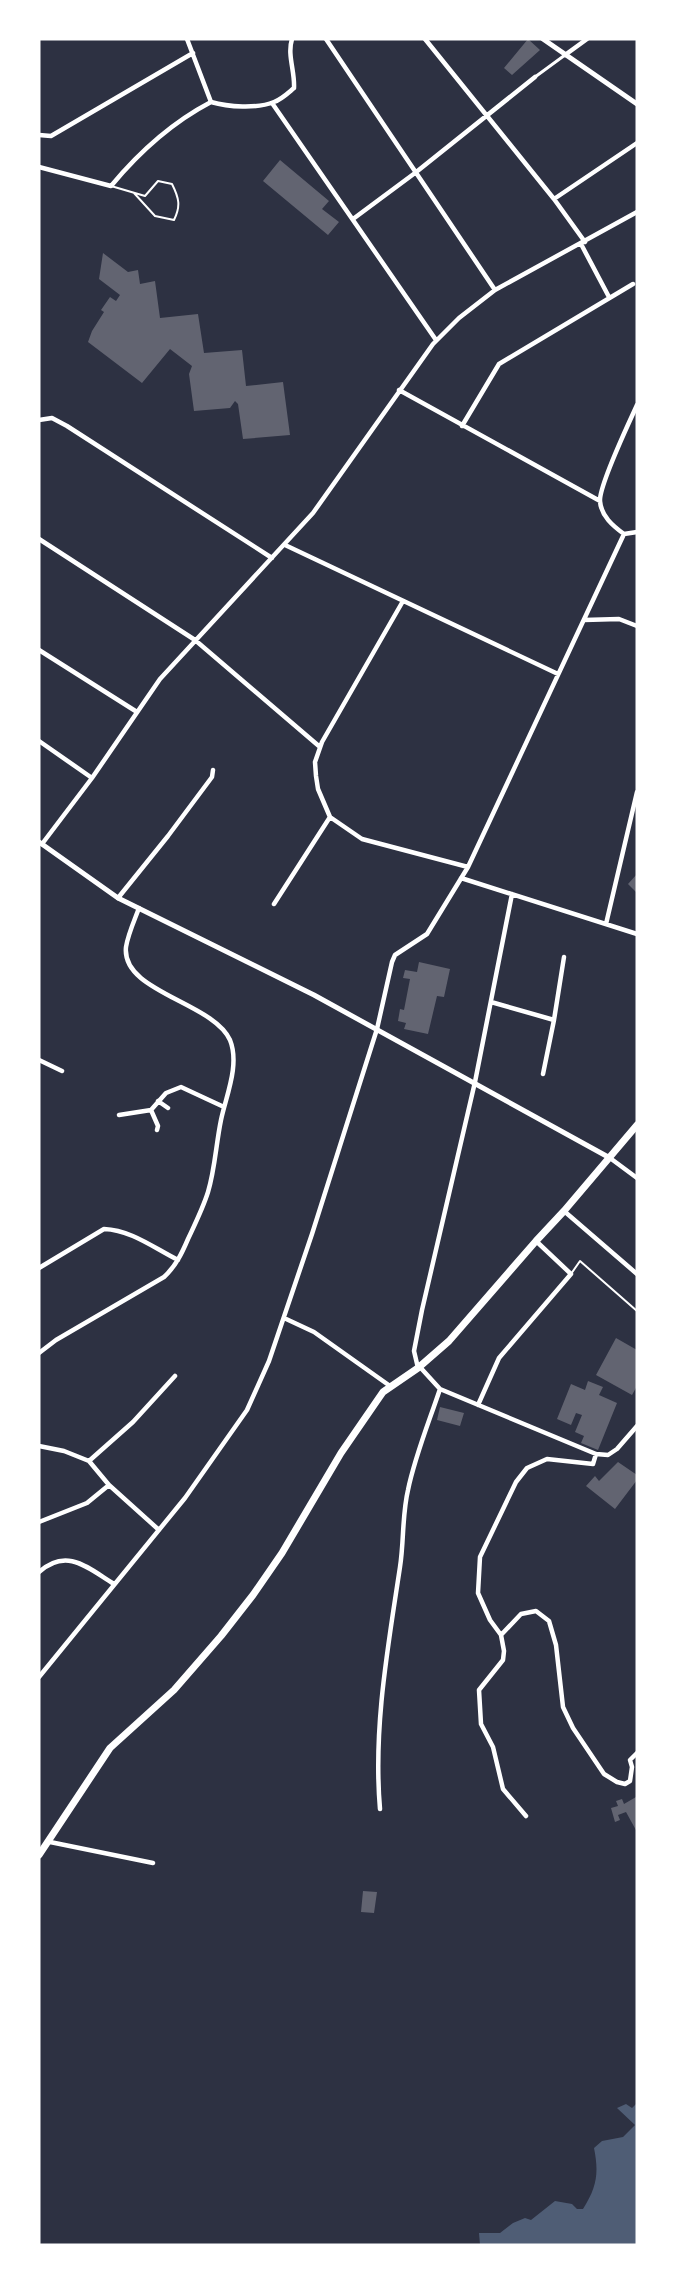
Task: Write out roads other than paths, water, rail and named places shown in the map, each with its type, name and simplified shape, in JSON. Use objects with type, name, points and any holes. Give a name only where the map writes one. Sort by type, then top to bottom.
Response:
[{"type":"main road","points":[[39,1855],[50,1842],[110,1748],[174,1690],[253,1595],[282,1553],[341,1453],[382,1392],[418,1367],[449,1341],[637,1125]]},
{"type":"street","points":[[187,39],[211,102]]},
{"type":"street","points":[[39,167],[111,186],[152,141],[191,113],[211,102],[244,106],[272,103],[294,88],[290,53],[292,39]]},
{"type":"street","points":[[326,39],[495,290]]},
{"type":"street","points":[[425,39],[554,199],[583,243],[609,297]]},
{"type":"street","points":[[543,39],[637,104]]},
{"type":"street","points":[[353,219],[587,39]]},
{"type":"street","points":[[39,135],[51,136],[193,53]]},
{"type":"street","points":[[272,103],[436,340]]},
{"type":"street","points":[[554,199],[637,143]]},
{"type":"street","points":[[637,212],[495,290],[459,318],[436,340],[313,513],[160,679],[92,778],[41,843],[118,898],[314,995],[610,1158],[637,1178]]},
{"type":"street","points":[[462,426],[499,364],[633,284]]},
{"type":"street","points":[[399,390],[600,501]]},
{"type":"street","points":[[637,405],[605,479],[600,501],[608,522],[624,534],[637,532]]},
{"type":"street","points":[[39,420],[52,418],[60,422],[107,450],[272,558]]},
{"type":"street","points":[[39,1677],[185,1498],[247,1410],[269,1361],[284,1318],[377,1029],[395,955],[428,934],[468,867],[624,534]]},
{"type":"street","points":[[39,539],[195,640],[320,747]]},
{"type":"street","points":[[285,545],[558,674]]},
{"type":"street","points":[[404,601],[360,673],[320,747],[315,762],[318,789],[330,817],[362,839],[468,867]]},
{"type":"street","points":[[584,620],[619,619],[637,626]]},
{"type":"street","points":[[39,650],[137,712]]},
{"type":"street","points":[[39,741],[92,778]]},
{"type":"street","points":[[118,898],[212,777],[213,770]]},
{"type":"street","points":[[606,924],[637,792]]},
{"type":"street","points":[[274,904],[330,817]]},
{"type":"street","points":[[461,878],[637,934]]},
{"type":"street","points":[[512,894],[475,1082],[414,1351],[418,1367],[440,1389],[596,1454],[608,1455],[617,1449],[637,1426]]},
{"type":"street","points":[[39,1353],[56,1340],[164,1277],[178,1260],[208,1192],[230,1086],[234,1055],[223,1028],[211,1018],[151,985],[132,970],[127,958],[126,947],[140,908]]},
{"type":"street","points":[[543,1074],[564,957]]},
{"type":"street","points":[[490,1002],[554,1020]]},
{"type":"street","points":[[39,1060],[62,1071]]},
{"type":"street","points":[[119,1115],[151,1110],[173,1088],[181,1087],[224,1107]]},
{"type":"street","points":[[158,1101],[168,1108]]},
{"type":"street","points":[[151,1110],[158,1126],[157,1130]]},
{"type":"street","points":[[564,1211],[637,1274]]},
{"type":"street","points":[[39,1268],[104,1229],[131,1235],[178,1260]]},
{"type":"street","points":[[478,1405],[499,1358],[571,1274],[536,1241]]},
{"type":"street","points":[[284,1318],[314,1332],[390,1386]]},
{"type":"street","points":[[89,1461],[133,1422],[175,1376]]},
{"type":"street","points":[[380,1809],[378,1786],[381,1713],[407,1491],[440,1389]]},
{"type":"street","points":[[39,1446],[64,1451],[89,1461],[109,1485],[159,1530]]},
{"type":"street","points":[[526,1816],[503,1789],[494,1747],[481,1724],[479,1690],[503,1660],[501,1635],[490,1620],[478,1593],[480,1557],[516,1482],[527,1468],[547,1459],[593,1464],[596,1454]]},
{"type":"street","points":[[39,1521],[87,1503],[109,1485]]},
{"type":"street","points":[[39,1572],[59,1561],[75,1560],[114,1584]]},
{"type":"street","points":[[501,1635],[522,1614],[536,1611],[549,1621],[556,1645],[563,1707],[573,1728],[604,1774],[617,1782],[625,1784],[630,1781],[630,1760],[637,1753]]},
{"type":"street","points":[[50,1842],[153,1863]]},
{"type":"lane","points":[[111,186],[145,196],[158,180],[172,184],[178,196],[179,208],[174,220],[154,216],[134,193]]},
{"type":"lane","points":[[571,1274],[580,1261],[637,1311]]},
{"type":"water","points":[[637,2103],[637,2245],[480,2245],[479,2233],[500,2233],[513,2223],[525,2218],[531,2220],[555,2201],[583,2209],[596,2180],[594,2148],[602,2141],[623,2137],[635,2125],[617,2108],[626,2104],[632,2108]]}]
